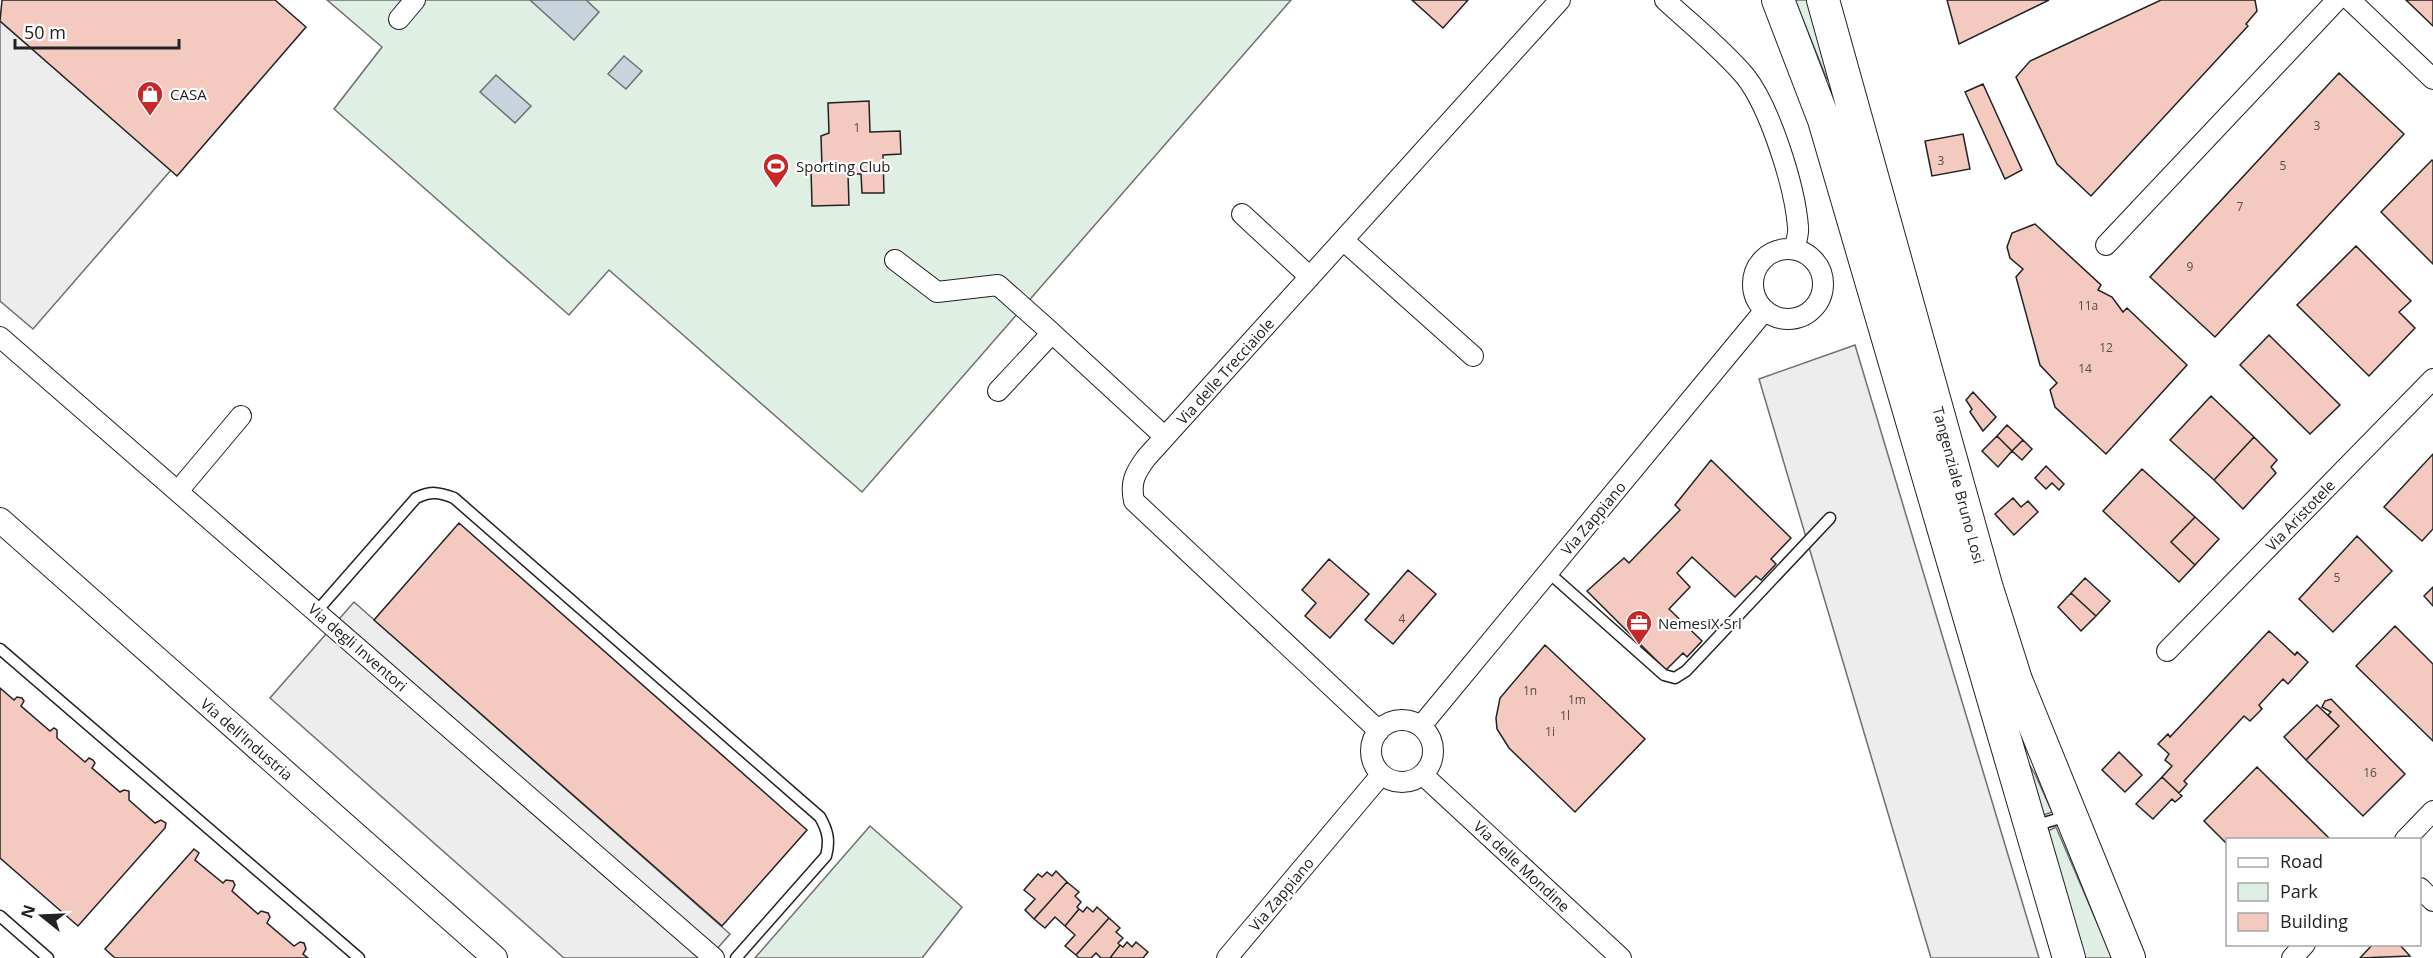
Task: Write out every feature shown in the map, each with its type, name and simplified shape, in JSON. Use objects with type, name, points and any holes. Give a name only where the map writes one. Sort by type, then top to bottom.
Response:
[{"type":"main road","name":"Tangenziale Bruno Losi","points":[[1778,0],[1824,120],[2069,958]]},
{"type":"main road","name":"Tangenziale Bruno Losi","points":[[1827,5],[1986,585],[2016,680],[2129,958]]},
{"type":"street","points":[[399,20],[415,0]]},
{"type":"street","name":"Via delle Trecciaiole","points":[[1379,731],[1134,501],[1131,485],[1136,472],[1165,437],[1560,0]]},
{"type":"street","points":[[1665,0],[1746,78],[1760,102],[1794,192],[1798,230],[1794,249]]},
{"type":"street","points":[[2106,245],[2337,0]]},
{"type":"street","points":[[2350,0],[2433,79]]},
{"type":"street","points":[[1242,214],[1310,277]]},
{"type":"street","points":[[1343,240],[1473,356]]},
{"type":"street","points":[[1794,249],[1804,253],[1819,268],[1823,288],[1820,298],[1806,314],[1796,318],[1774,316],[1765,310],[1754,291],[1757,269],[1772,253],[1794,249]]},
{"type":"street","points":[[895,260],[937,292],[998,285],[1165,437]]},
{"type":"street","name":"Via Zappiano","points":[[1420,726],[1765,310]]},
{"type":"street","points":[[998,391],[1052,333]]},
{"type":"street","name":"Via degli Inventori","points":[[0,337],[714,958]]},
{"type":"street","name":"Via Aristotele","points":[[2168,651],[2433,379]]},
{"type":"street","points":[[178,491],[241,416]]},
{"type":"street","name":"Via dell'Industria","points":[[0,520],[495,958]]},
{"type":"street","points":[[1394,721],[1412,722],[1420,726],[1427,732],[1433,750],[1429,768],[1423,775],[1407,783],[1398,783],[1381,775],[1371,758],[1374,739],[1379,731],[1394,721]]},
{"type":"street","name":"Via Zappiano","points":[[1227,958],[1381,775]]},
{"type":"street","name":"Via delle Mondine","points":[[1423,775],[1621,958]]},
{"type":"street","points":[[2407,838],[2433,811]]},
{"type":"street","points":[[2421,889],[2433,901]]},
{"type":"street","points":[[2292,958],[2304,946]]},
{"type":"lane","points":[[317,611],[416,498],[428,492],[439,492],[454,498],[820,817],[829,844],[826,856],[736,958]]},
{"type":"lane","points":[[1548,572],[1664,675],[1675,678],[1686,671],[1830,518]]},
{"type":"lane","points":[[0,649],[359,958]]},
{"type":"lane","points":[[2031,827],[2071,815]]},
{"type":"lane","points":[[0,916],[48,958]]},
{"type":"green space","name":"Sporting Club","points":[[327,0],[1291,0],[862,492],[609,270],[569,315],[334,109],[382,47]]},
{"type":"green space","points":[[1795,0],[1811,0],[1831,84],[1826,77]]},
{"type":"green space","points":[[2024,757],[2035,774],[2052,812],[2038,817]]},
{"type":"green space","points":[[870,826],[962,907],[922,958],[755,958]]},
{"type":"green space","points":[[2056,827],[2112,958],[2081,958],[2044,833]]},
{"type":"shaded area","points":[[530,0],[586,0],[599,12],[574,40]]},
{"type":"shaded area","points":[[0,21],[171,170],[33,329],[0,301]]},
{"type":"shaded area","points":[[624,56],[642,71],[626,89],[608,74]]},
{"type":"shaded area","points":[[496,75],[531,106],[515,123],[480,92]]},
{"type":"shaded area","points":[[1855,345],[2039,958],[1931,958],[1759,379]]},
{"type":"shaded area","points":[[354,602],[730,934],[709,958],[564,958],[270,698]]},
{"type":"building","points":[[2,0],[275,0],[306,27],[177,176],[0,21]]},
{"type":"building","points":[[1412,0],[1468,0],[1443,28]]},
{"type":"building","points":[[1947,0],[2049,0],[1959,44]]},
{"type":"building","points":[[2161,0],[2255,0],[2257,11],[2246,24],[2248,26],[2091,196],[2057,164],[2016,77],[2030,61]]},
{"type":"building","points":[[2406,0],[2433,0],[2433,26]]},
{"type":"building","points":[[2339,73],[2404,134],[2215,337],[2150,277]]},
{"type":"building","points":[[1983,84],[2022,170],[2005,179],[1965,92]]},
{"type":"building","points":[[869,101],[870,132],[900,131],[901,154],[883,155],[884,193],[862,193],[861,174],[848,174],[849,205],[812,206],[811,168],[822,168],[821,136],[829,133],[828,103]]},
{"type":"building","points":[[1963,134],[1970,169],[1932,176],[1925,141]]},
{"type":"building","points":[[2433,161],[2433,264],[2381,212]]},
{"type":"building","points":[[2035,224],[2101,285],[2098,290],[2112,297],[2123,312],[2127,308],[2187,365],[2106,454],[2055,407],[2050,390],[2057,383],[2040,365],[2016,277],[2023,269],[2010,258],[2007,247],[2012,233]]},
{"type":"building","points":[[2356,246],[2411,301],[2399,312],[2415,328],[2369,376],[2297,305]]},
{"type":"building","points":[[2269,335],[2340,405],[2310,434],[2240,365]]},
{"type":"building","points":[[1973,392],[1996,417],[1983,431],[1970,412],[1972,409],[1966,400]]},
{"type":"building","points":[[2211,396],[2254,437],[2214,480],[2170,440]]},
{"type":"building","points":[[2007,425],[2023,440],[2012,451],[1997,436]]},
{"type":"building","points":[[1997,436],[2012,451],[1998,467],[1982,451]]},
{"type":"building","points":[[2254,437],[2277,460],[2271,467],[2276,473],[2243,509],[2214,480]]},
{"type":"building","points":[[2023,440],[2032,449],[2022,460],[2012,451]]},
{"type":"building","points":[[2433,454],[2433,529],[2422,541],[2384,507]]},
{"type":"building","points":[[1711,460],[1791,538],[1771,559],[1776,564],[1761,580],[1756,576],[1735,597],[1692,557],[1677,573],[1690,587],[1669,609],[1702,641],[1687,657],[1683,653],[1666,670],[1587,591],[1624,558],[1629,563],[1680,510],[1675,505]]},
{"type":"building","points":[[2046,466],[2064,484],[2059,490],[2052,483],[2046,489],[2035,478]]},
{"type":"building","points":[[2142,469],[2195,517],[2171,542],[2195,565],[2179,582],[2103,511]]},
{"type":"building","points":[[2013,498],[2021,507],[2028,501],[2038,512],[2014,535],[1995,514]]},
{"type":"building","points":[[2195,517],[2219,539],[2195,565],[2171,542]]},
{"type":"building","points":[[459,523],[807,830],[722,926],[374,620]]},
{"type":"building","points":[[2357,536],[2392,571],[2333,632],[2299,599]]},
{"type":"building","points":[[1329,559],[1369,594],[1330,638],[1305,616],[1316,603],[1302,590]]},
{"type":"building","points":[[1408,570],[1436,594],[1393,644],[1365,620]]},
{"type":"building","points":[[2085,578],[2110,601],[2096,616],[2071,593]]},
{"type":"building","points":[[2433,587],[2433,606],[2424,596]]},
{"type":"building","points":[[2071,593],[2096,616],[2081,631],[2058,607]]},
{"type":"building","points":[[2395,626],[2433,664],[2433,741],[2356,666]]},
{"type":"building","points":[[2269,631],[2295,655],[2297,652],[2308,662],[2288,684],[2283,679],[2259,705],[2262,709],[2250,721],[2244,716],[2184,781],[2187,784],[2179,793],[2162,777],[2172,766],[2165,760],[2169,754],[2158,744],[2168,734],[2170,737]]},
{"type":"building","points":[[1545,645],[1645,739],[1575,812],[1509,748],[1497,729],[1496,718],[1500,698]]},
{"type":"building","points":[[0,688],[14,700],[17,697],[22,698],[24,701],[21,706],[50,731],[54,728],[57,730],[57,738],[85,762],[89,758],[93,760],[95,763],[92,768],[120,792],[129,791],[129,800],[155,823],[161,820],[166,823],[165,828],[78,926],[0,858]]},
{"type":"building","points":[[2331,699],[2405,774],[2363,816],[2306,760],[2339,726],[2328,715],[2331,712],[2322,707],[2325,701]]},
{"type":"building","points":[[2317,705],[2339,726],[2306,760],[2284,737]]},
{"type":"building","points":[[2119,752],[2142,775],[2125,792],[2102,770]]},
{"type":"building","points":[[2257,767],[2329,838],[2226,838],[2226,843],[2204,821]]},
{"type":"building","points":[[2162,777],[2182,796],[2175,802],[2172,799],[2153,819],[2136,804]]},
{"type":"building","points":[[194,849],[199,853],[195,860],[223,883],[226,880],[233,881],[235,885],[232,891],[258,914],[261,911],[268,913],[270,917],[267,923],[294,946],[300,942],[304,943],[306,949],[303,954],[308,958],[115,958],[105,949]]},
{"type":"building","points":[[1056,871],[1067,882],[1034,919],[1025,910],[1035,899],[1024,890],[1038,874],[1042,877],[1047,872],[1052,876]]},
{"type":"building","points":[[1067,882],[1079,892],[1075,896],[1081,902],[1077,907],[1079,909],[1065,926],[1055,917],[1045,928],[1034,919]]},
{"type":"building","points":[[1087,907],[1093,912],[1097,907],[1109,918],[1076,955],[1065,946],[1075,935],[1065,926],[1079,909],[1083,912]]},
{"type":"building","points":[[1109,918],[1120,928],[1116,932],[1123,938],[1118,943],[1120,945],[1110,958],[1101,958],[1096,953],[1091,958],[1079,958],[1076,955]]},
{"type":"building","points":[[1127,942],[1132,947],[1136,942],[1148,952],[1143,958],[1110,958],[1120,945],[1123,947]]},
{"type":"building","points":[[2371,946],[2401,946],[2410,956],[2360,958]]},
{"type":"place","name":"CASA","points":[[150,117]]},
{"type":"place","name":"Sporting Club","points":[[776,189]]},
{"type":"place","name":"NemesiX Srl","points":[[1639,646]]}]
